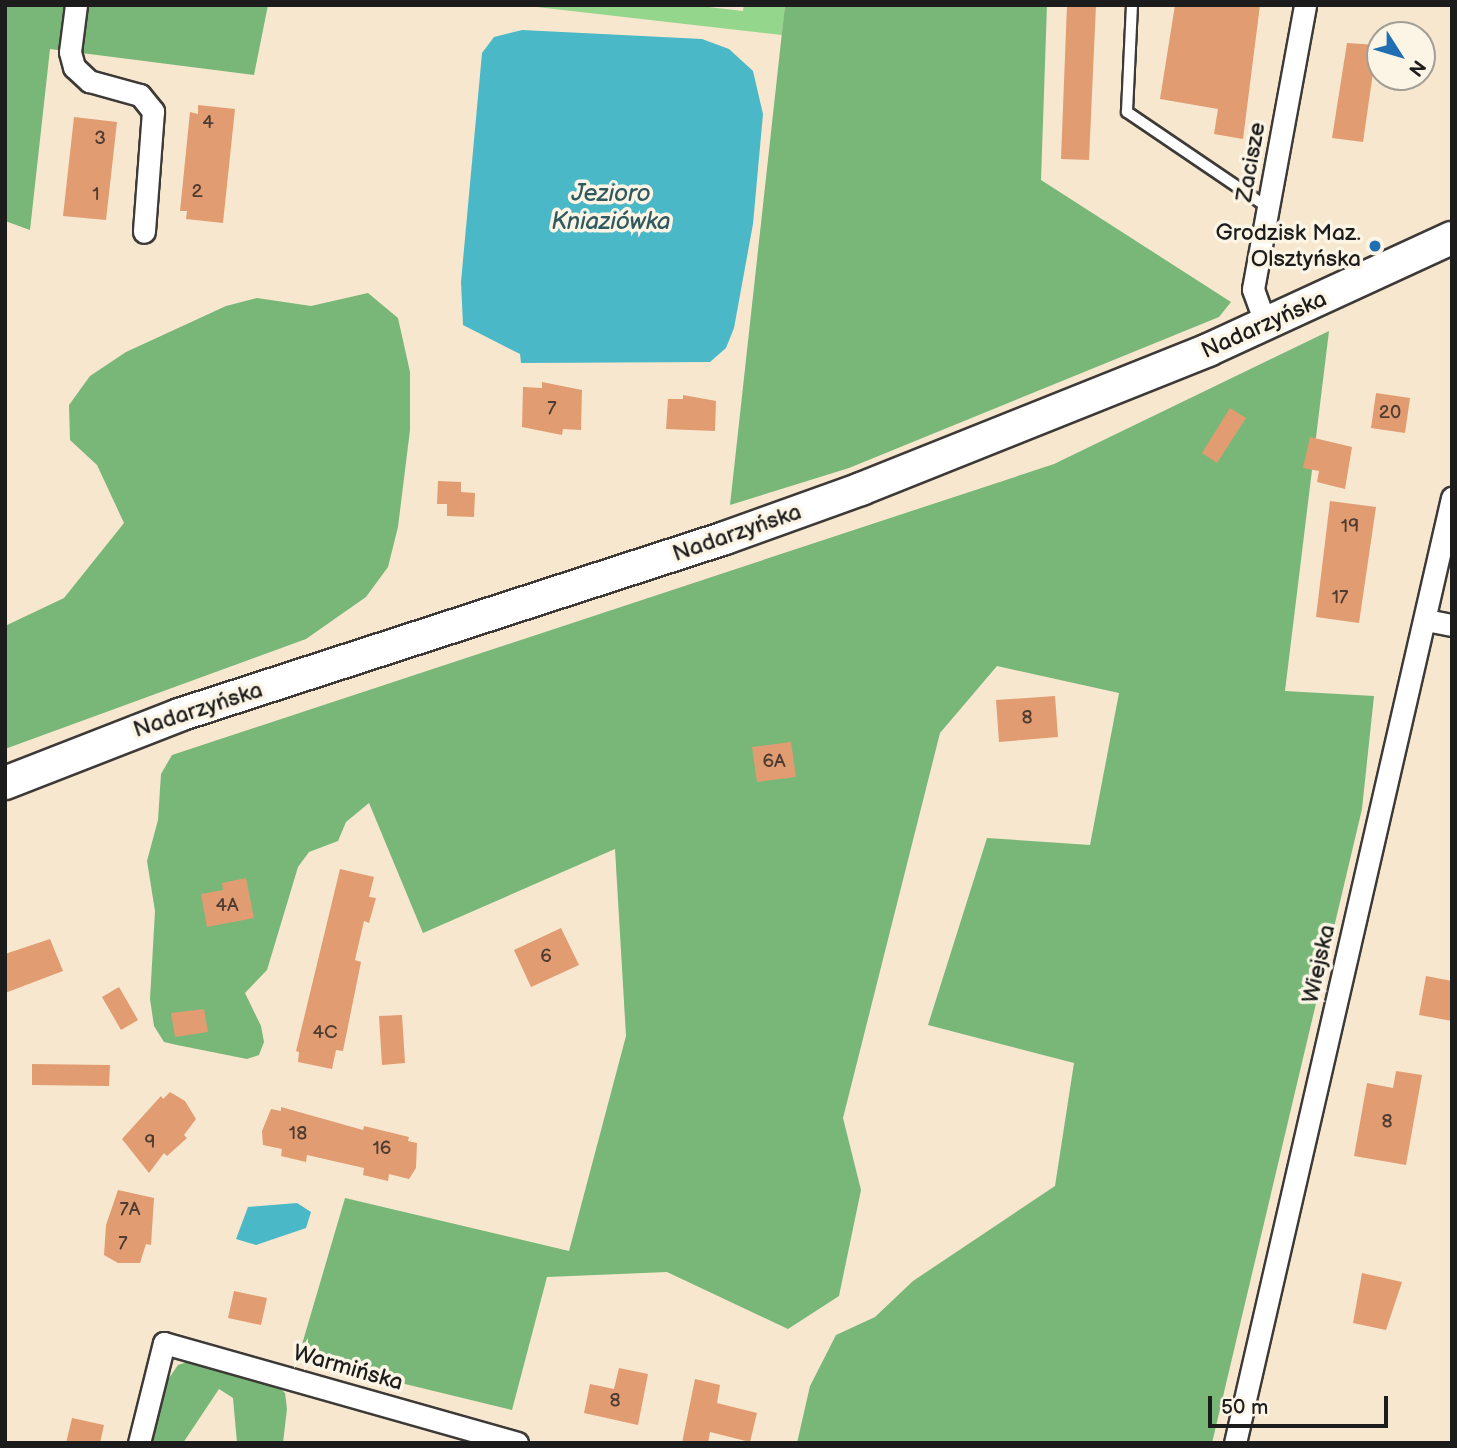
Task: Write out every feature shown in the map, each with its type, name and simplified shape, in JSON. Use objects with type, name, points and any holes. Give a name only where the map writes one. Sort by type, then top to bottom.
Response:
[{"type":"street","points":[[76,5],[70,52],[74,66],[89,81],[140,96],[153,111],[144,232]]},
{"type":"street","name":"Zacisze","points":[[1266,325],[1253,289],[1270,209],[1305,5]]},
{"type":"street","name":"Nadarzyńska","points":[[5,783],[180,715],[798,512],[1105,393],[1266,325],[1452,238]]},
{"type":"street","name":"Wiejska","points":[[1235,1443],[1452,498]]},
{"type":"street","points":[[1426,620],[1452,625]]},
{"type":"street","name":"Warmińska","points":[[139,1443],[164,1343],[517,1443]]},
{"type":"lane","points":[[1132,5],[1127,112],[1270,209]]},
{"type":"green space","points":[[5,5],[268,5],[254,75],[50,49],[30,230],[5,221]]},
{"type":"green space","points":[[519,5],[691,5],[743,11],[744,5],[785,5],[782,35]]},
{"type":"green space","points":[[785,5],[1047,5],[1041,180],[1231,302],[1219,317],[849,468],[730,505]]},
{"type":"green space","points":[[368,293],[398,318],[410,372],[410,430],[398,527],[388,567],[366,597],[306,639],[5,749],[5,626],[64,598],[124,523],[97,465],[70,440],[69,405],[90,376],[126,352],[226,306],[257,298],[311,306]]},
{"type":"green space","points":[[1329,331],[1285,691],[1374,696],[1362,809],[1212,1443],[797,1443],[810,1386],[836,1335],[875,1317],[913,1281],[1055,1186],[1074,1063],[928,1025],[987,838],[1090,845],[1119,693],[997,666],[940,733],[843,1118],[861,1190],[839,1296],[788,1329],[667,1272],[547,1277],[512,1410],[298,1358],[345,1198],[569,1251],[626,1036],[615,849],[423,933],[369,803],[346,822],[338,841],[309,852],[298,867],[267,970],[245,993],[261,1026],[264,1042],[259,1055],[247,1059],[177,1045],[164,1042],[154,1026],[150,999],[155,911],[147,861],[158,820],[161,774],[172,755],[1054,464]]},
{"type":"green space","points":[[190,1361],[276,1384],[285,1393],[287,1409],[283,1443],[237,1443],[233,1398],[219,1389],[183,1443],[143,1443],[169,1378],[178,1365]]},
{"type":"water","name":"Jezioro Kniaziówka","points":[[522,30],[702,39],[729,49],[753,71],[763,114],[753,224],[734,328],[726,348],[710,362],[521,363],[520,354],[463,325],[461,282],[482,53],[494,37]]},
{"type":"water","points":[[297,1203],[311,1212],[306,1228],[256,1245],[236,1239],[248,1207]]},
{"type":"building","points":[[1067,5],[1096,5],[1089,160],[1061,159]]},
{"type":"building","points":[[1175,5],[1260,5],[1243,139],[1214,134],[1218,109],[1160,99]]},
{"type":"building","points":[[1347,43],[1366,44],[1366,91],[1370,91],[1363,142],[1332,138]]},
{"type":"building","points":[[198,105],[235,109],[223,223],[186,219],[187,211],[180,211],[190,112],[198,114]]},
{"type":"building","points":[[74,117],[117,122],[106,220],[63,216]]},
{"type":"building","points":[[542,382],[582,390],[581,430],[563,429],[562,435],[522,427],[523,387],[542,388]]},
{"type":"building","points":[[1376,393],[1410,398],[1405,433],[1371,428]]},
{"type":"building","points":[[683,395],[716,401],[715,431],[666,429],[668,399],[683,399]]},
{"type":"building","points":[[1230,408],[1246,418],[1217,463],[1202,453]]},
{"type":"building","points":[[1310,437],[1352,447],[1345,489],[1317,482],[1319,471],[1303,468]]},
{"type":"building","points":[[438,481],[461,482],[461,492],[475,493],[474,517],[447,516],[447,504],[437,504]]},
{"type":"building","points":[[1330,501],[1376,507],[1359,623],[1316,617]]},
{"type":"building","points":[[1055,696],[1058,737],[999,742],[996,700]]},
{"type":"building","points":[[791,742],[796,777],[757,782],[752,747]]},
{"type":"building","points":[[340,869],[374,877],[369,897],[376,898],[369,923],[364,921],[355,960],[361,962],[343,1051],[336,1050],[332,1069],[298,1062],[299,1052],[296,1051]]},
{"type":"building","points":[[246,878],[254,918],[207,927],[201,894],[223,890],[222,883]]},
{"type":"building","points":[[561,928],[579,965],[531,987],[514,950]]},
{"type":"building","points":[[50,939],[63,971],[5,993],[5,954]]},
{"type":"building","points":[[1426,976],[1452,981],[1452,1021],[1419,1015]]},
{"type":"building","points":[[119,987],[138,1020],[121,1030],[102,997]]},
{"type":"building","points":[[204,1009],[208,1032],[175,1037],[171,1013]]},
{"type":"building","points":[[402,1015],[405,1063],[382,1065],[379,1016]]},
{"type":"building","points":[[32,1064],[110,1065],[109,1086],[32,1085]]},
{"type":"building","points":[[1396,1071],[1422,1075],[1406,1165],[1354,1156],[1367,1083],[1393,1088]]},
{"type":"building","points":[[170,1092],[185,1101],[196,1119],[184,1135],[187,1138],[167,1156],[164,1153],[149,1173],[122,1139],[161,1096],[163,1099]]},
{"type":"building","points":[[281,1107],[363,1130],[364,1126],[409,1137],[408,1141],[417,1143],[416,1168],[409,1179],[389,1174],[388,1181],[363,1175],[364,1168],[307,1155],[306,1162],[281,1156],[282,1149],[263,1145],[262,1131],[271,1109],[281,1111]]},
{"type":"building","points":[[118,1190],[154,1198],[151,1245],[146,1244],[140,1263],[118,1263],[104,1255],[106,1225]]},
{"type":"building","points":[[1362,1273],[1402,1282],[1386,1330],[1353,1323]]},
{"type":"building","points":[[234,1291],[267,1298],[261,1325],[228,1318]]},
{"type":"building","points":[[619,1368],[648,1374],[638,1425],[584,1413],[590,1384],[614,1389]]},
{"type":"building","points":[[695,1379],[720,1385],[717,1403],[757,1413],[750,1442],[710,1432],[708,1443],[682,1443]]},
{"type":"building","points":[[72,1418],[104,1425],[100,1443],[66,1443]]},
{"type":"place","name":"Grodzisk Maz. Olsztyńska","points":[[1375,246]]}]
